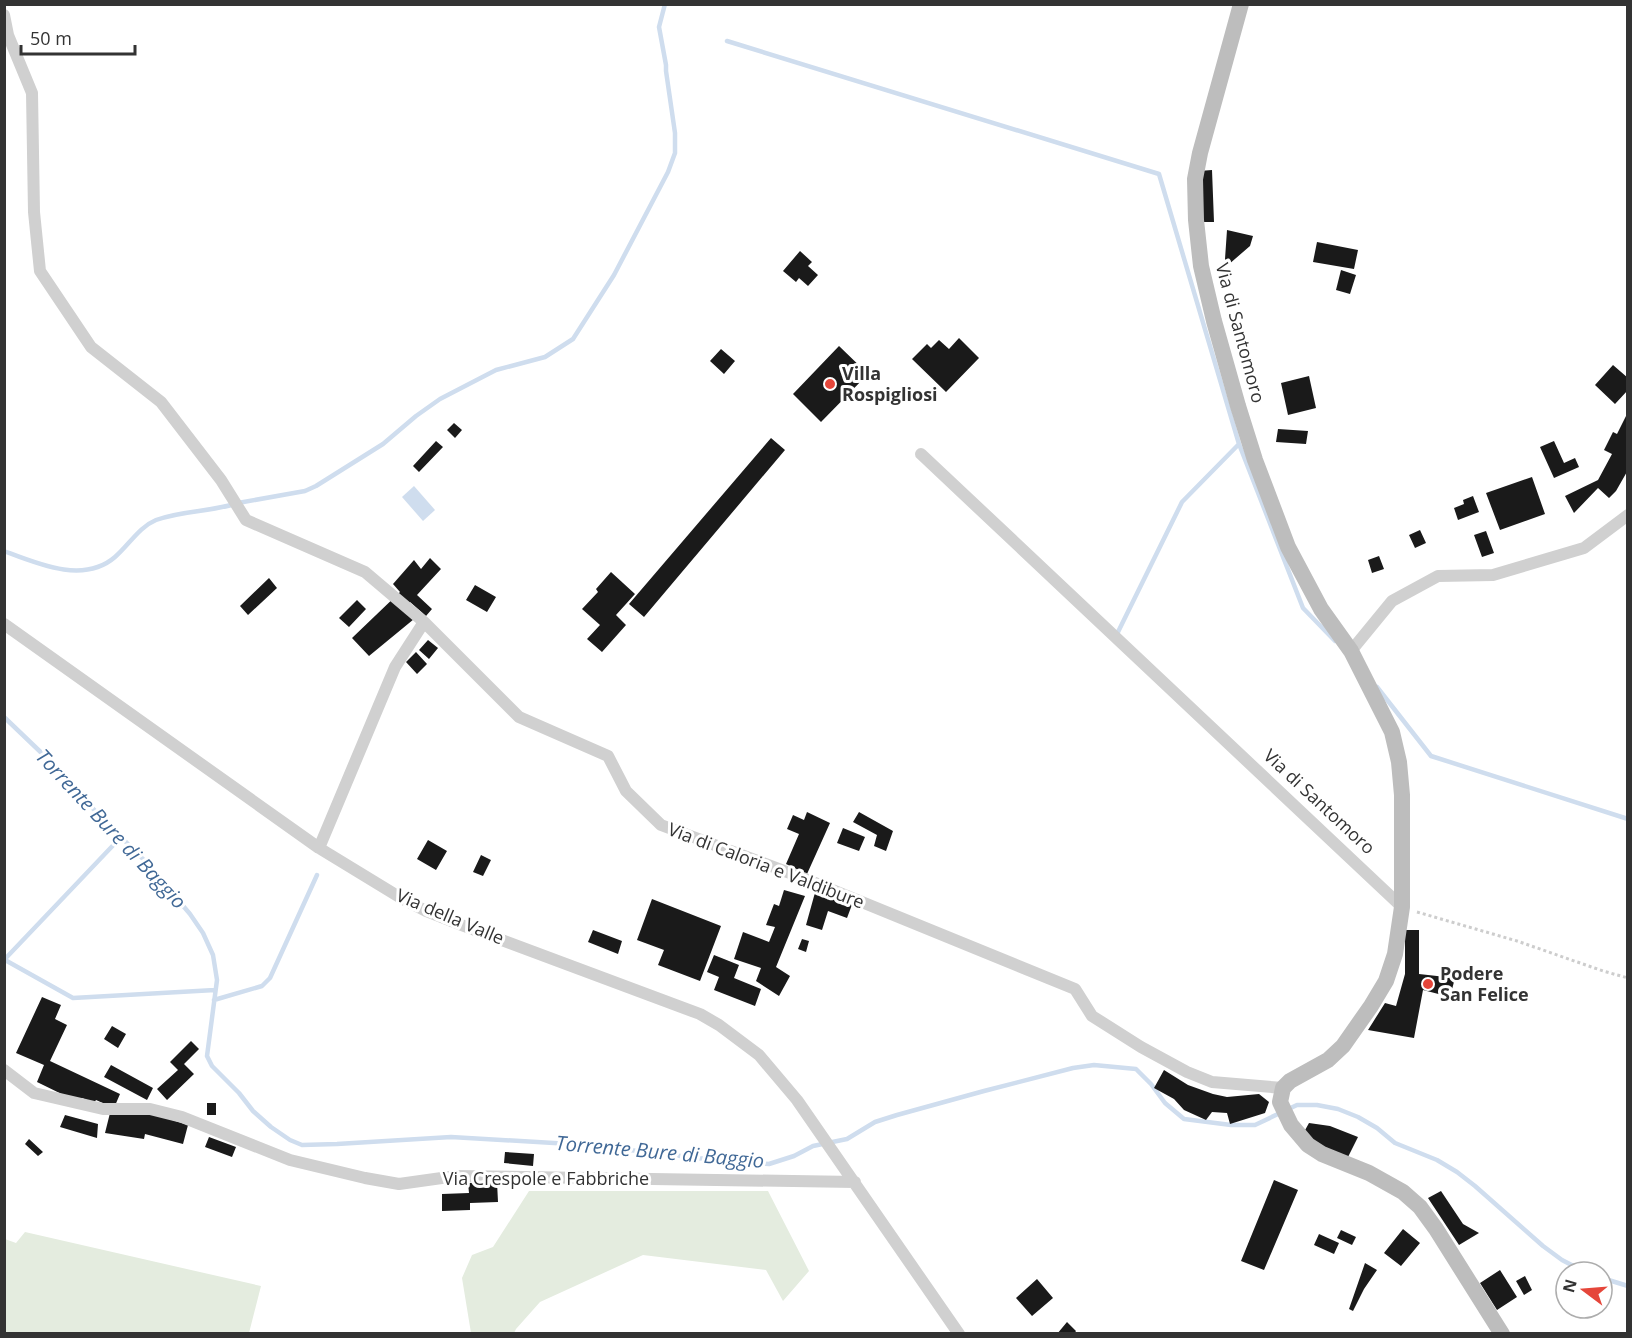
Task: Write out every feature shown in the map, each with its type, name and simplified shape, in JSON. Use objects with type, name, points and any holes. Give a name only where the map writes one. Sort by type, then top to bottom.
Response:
[{"type":"main road","name":"Via di Santomoro","points":[[1241,4],[1195,179],[1196,220],[1201,266],[1214,321],[1255,460],[1288,546],[1321,609],[1351,651],[1392,732],[1399,762],[1402,795],[1402,907],[1395,954],[1386,981],[1350,1038],[1336,1054],[1321,1065],[1290,1081],[1283,1088]]},
{"type":"main road","points":[[1283,1088],[1280,1097],[1281,1107],[1301,1138],[1315,1150],[1369,1173],[1403,1192],[1420,1207],[1502,1334]]},
{"type":"street","name":"Via di Caloria e Valdibure","points":[[4,15],[8,35],[32,93],[34,212],[40,271],[91,347],[161,402],[220,480],[246,520],[365,572],[424,622],[519,717],[608,756],[626,791],[661,825],[803,878],[1075,989],[1092,1016],[1187,1072],[1212,1082],[1283,1088]]},
{"type":"street","name":"Via di Santomoro","points":[[921,454],[1402,907]]},
{"type":"street","points":[[1351,651],[1392,601],[1438,576],[1493,575],[1584,548],[1628,515]]},
{"type":"street","points":[[319,848],[395,667],[424,622]]},
{"type":"street","name":"Via della Valle","points":[[4,624],[319,848],[400,898],[464,926],[679,1005],[719,1025],[741,1040],[773,1070],[855,1182]]},
{"type":"street","name":"Via Crespole e Fabbriche","points":[[4,1070],[34,1093],[103,1109],[150,1109],[182,1117],[290,1160],[399,1184],[456,1176],[855,1182]]},
{"type":"street","points":[[855,1182],[959,1334]]},
{"type":"path","points":[[1402,907],[1517,941],[1628,978]]},
{"type":"shaded area","points":[[529,1191],[768,1191],[809,1271],[783,1301],[766,1270],[643,1255],[540,1302],[514,1333],[471,1333],[462,1278],[472,1255],[493,1247]]},
{"type":"shaded area","points":[[25,1232],[261,1286],[249,1333],[5,1333],[5,1239],[16,1243]]},
{"type":"water","points":[[414,486],[435,510],[423,521],[402,497]]},
{"type":"building","points":[[1212,170],[1214,222],[1201,222],[1199,171]]},
{"type":"building","points":[[1227,230],[1253,236],[1250,246],[1228,265],[1225,259]]},
{"type":"building","points":[[1317,242],[1358,250],[1354,269],[1313,262]]},
{"type":"building","points":[[800,251],[812,262],[808,266],[818,275],[808,286],[799,278],[796,282],[783,271]]},
{"type":"building","points":[[1341,270],[1356,275],[1350,294],[1336,290]]},
{"type":"building","points":[[959,338],[979,358],[946,392],[912,359],[927,344],[931,348],[939,340],[949,349]]},
{"type":"building","name":"Villa Rospigliosi","points":[[839,346],[868,374],[821,422],[793,394]]},
{"type":"building","points":[[721,349],[735,361],[724,374],[710,361]]},
{"type":"building","points":[[1613,365],[1628,378],[1628,390],[1615,404],[1595,385]]},
{"type":"building","points":[[1309,376],[1316,408],[1288,415],[1281,383]]},
{"type":"building","points":[[1628,412],[1628,470],[1616,491],[1609,498],[1598,488],[1574,513],[1565,496],[1598,480],[1612,454],[1604,450],[1613,432],[1617,434]]},
{"type":"building","points":[[454,423],[462,430],[455,438],[447,430]]},
{"type":"building","points":[[1278,429],[1308,431],[1306,444],[1276,442]]},
{"type":"building","points":[[771,438],[785,450],[644,617],[629,604]]},
{"type":"building","points":[[436,441],[443,447],[419,472],[413,466]]},
{"type":"building","points":[[1554,441],[1564,463],[1575,458],[1579,467],[1554,478],[1540,447]]},
{"type":"building","points":[[1532,477],[1545,514],[1500,530],[1486,493]]},
{"type":"building","points":[[1473,496],[1479,512],[1458,520],[1454,508],[1464,504],[1463,500]]},
{"type":"building","points":[[1420,530],[1426,543],[1415,548],[1409,535]]},
{"type":"building","points":[[1486,531],[1494,553],[1482,557],[1474,535]]},
{"type":"building","points":[[1379,556],[1384,569],[1372,573],[1368,560]]},
{"type":"building","points":[[430,558],[441,569],[417,595],[432,609],[426,616],[410,602],[404,609],[414,619],[369,656],[352,638],[400,592],[393,584],[414,560],[421,569]]},
{"type":"building","points":[[611,572],[635,594],[616,615],[626,625],[602,652],[587,639],[600,625],[582,609],[598,592],[596,589]]},
{"type":"building","points":[[269,578],[277,588],[248,615],[240,606]]},
{"type":"building","points":[[475,585],[496,597],[487,612],[466,600]]},
{"type":"building","points":[[357,600],[366,609],[349,627],[339,618]]},
{"type":"building","points":[[428,640],[438,648],[429,659],[419,650]]},
{"type":"building","points":[[416,652],[427,664],[417,674],[406,662]]},
{"type":"building","points":[[807,812],[830,823],[807,874],[786,864],[799,834],[787,829],[793,815],[804,820]]},
{"type":"building","points":[[859,812],[893,831],[886,851],[874,846],[877,835],[853,822]]},
{"type":"building","points":[[843,828],[865,837],[859,851],[837,843]]},
{"type":"building","points":[[428,840],[447,851],[436,870],[417,859]]},
{"type":"building","points":[[481,855],[491,860],[483,876],[473,872]]},
{"type":"building","points":[[816,889],[853,902],[847,918],[828,911],[822,930],[806,925]]},
{"type":"building","points":[[784,890],[805,896],[776,967],[790,976],[779,996],[756,981],[761,968],[734,959],[743,932],[769,942],[775,927],[766,925],[774,904],[779,906]]},
{"type":"building","points":[[652,899],[721,926],[700,981],[658,965],[664,950],[637,940]]},
{"type":"building","points":[[593,930],[622,941],[618,954],[588,942]]},
{"type":"building","name":"Podere San Felice","points":[[1405,930],[1419,930],[1419,974],[1455,978],[1450,997],[1423,990],[1414,1038],[1368,1030],[1385,1003],[1396,1006],[1405,974]]},
{"type":"building","points":[[802,939],[809,941],[806,952],[798,949]]},
{"type":"building","points":[[714,955],[739,965],[734,978],[761,989],[755,1006],[714,990],[719,977],[707,972]]},
{"type":"building","points":[[42,997],[61,1005],[55,1019],[67,1025],[50,1061],[120,1094],[114,1108],[96,1100],[94,1103],[82,1098],[80,1103],[37,1082],[44,1065],[16,1053]]},
{"type":"building","points":[[112,1026],[126,1034],[118,1048],[104,1039]]},
{"type":"building","points":[[191,1041],[199,1049],[184,1064],[194,1074],[167,1100],[157,1089],[178,1070],[170,1062]]},
{"type":"building","points":[[111,1065],[153,1088],[147,1100],[104,1077]]},
{"type":"building","points":[[1164,1070],[1188,1085],[1213,1094],[1227,1097],[1259,1094],[1269,1102],[1265,1113],[1230,1124],[1227,1113],[1212,1112],[1206,1120],[1184,1110],[1174,1099],[1154,1088]]},
{"type":"building","points":[[207,1103],[216,1103],[216,1115],[207,1115]]},
{"type":"building","points":[[147,1112],[188,1125],[183,1144],[145,1134],[144,1139],[105,1133],[110,1113]]},
{"type":"building","points":[[65,1115],[98,1124],[97,1138],[60,1127]]},
{"type":"building","points":[[1309,1123],[1330,1126],[1358,1137],[1348,1157],[1319,1146],[1304,1132]]},
{"type":"building","points":[[209,1137],[236,1147],[232,1157],[205,1147]]},
{"type":"building","points":[[29,1139],[43,1152],[38,1156],[25,1144]]},
{"type":"building","points":[[505,1152],[534,1154],[533,1166],[504,1163]]},
{"type":"building","points":[[1274,1180],[1298,1190],[1264,1270],[1241,1261]]},
{"type":"building","points":[[497,1182],[498,1202],[470,1203],[470,1210],[442,1211],[442,1194],[469,1193],[468,1183]]},
{"type":"building","points":[[1441,1191],[1463,1224],[1479,1233],[1459,1245],[1428,1198]]},
{"type":"building","points":[[1403,1229],[1420,1243],[1401,1266],[1384,1253]]},
{"type":"building","points":[[1341,1230],[1356,1237],[1352,1245],[1337,1238]]},
{"type":"building","points":[[1319,1234],[1339,1243],[1334,1254],[1314,1245]]},
{"type":"building","points":[[1365,1263],[1377,1270],[1353,1311],[1349,1309]]},
{"type":"building","points":[[1500,1270],[1517,1297],[1497,1310],[1480,1283]]},
{"type":"building","points":[[1525,1276],[1532,1290],[1524,1295],[1516,1281]]},
{"type":"building","points":[[1037,1279],[1053,1298],[1032,1316],[1016,1298]]},
{"type":"building","points":[[1067,1322],[1076,1331],[1074,1334],[1057,1334]]},
{"type":"waterway","points":[[4,551],[46,566],[75,570],[89,569],[103,565],[115,557],[139,532],[156,520],[177,514],[305,491],[383,444],[440,399],[496,370],[545,357],[573,339],[614,275],[668,172],[675,153],[675,133],[659,27],[665,4]]},
{"type":"waterway","points":[[727,41],[1159,174],[1239,444],[1303,608],[1335,641]]},
{"type":"waterway","points":[[1118,632],[1182,502],[1239,444]]},
{"type":"waterway","points":[[1377,687],[1431,756],[1628,819]]},
{"type":"waterway","name":"Torrente Bure di Baggio","points":[[4,717],[51,762],[145,861],[190,914],[203,933],[213,955],[217,980],[207,1056],[212,1066],[253,1111],[271,1127],[302,1145],[451,1137],[587,1145],[769,1164],[794,1156],[813,1146],[847,1139],[875,1122],[897,1115],[1073,1068],[1094,1065],[1136,1069],[1165,1103],[1184,1119],[1231,1125],[1255,1125],[1297,1105],[1317,1105],[1338,1109],[1358,1117],[1377,1128],[1395,1143],[1437,1160],[1457,1172],[1562,1260]]},
{"type":"waterway","points":[[4,960],[121,837]]},
{"type":"waterway","points":[[214,1000],[262,986],[270,978],[317,875]]},
{"type":"waterway","points":[[5,960],[73,998],[215,990]]},
{"type":"waterway","name":"Torrente Bure di Baggio","points":[[1614,1282],[1628,1286]]},
{"type":"place","name":"Villa Rospigliosi","points":[[830,384]]},
{"type":"place","name":"Podere San Felice","points":[[1428,984]]}]
